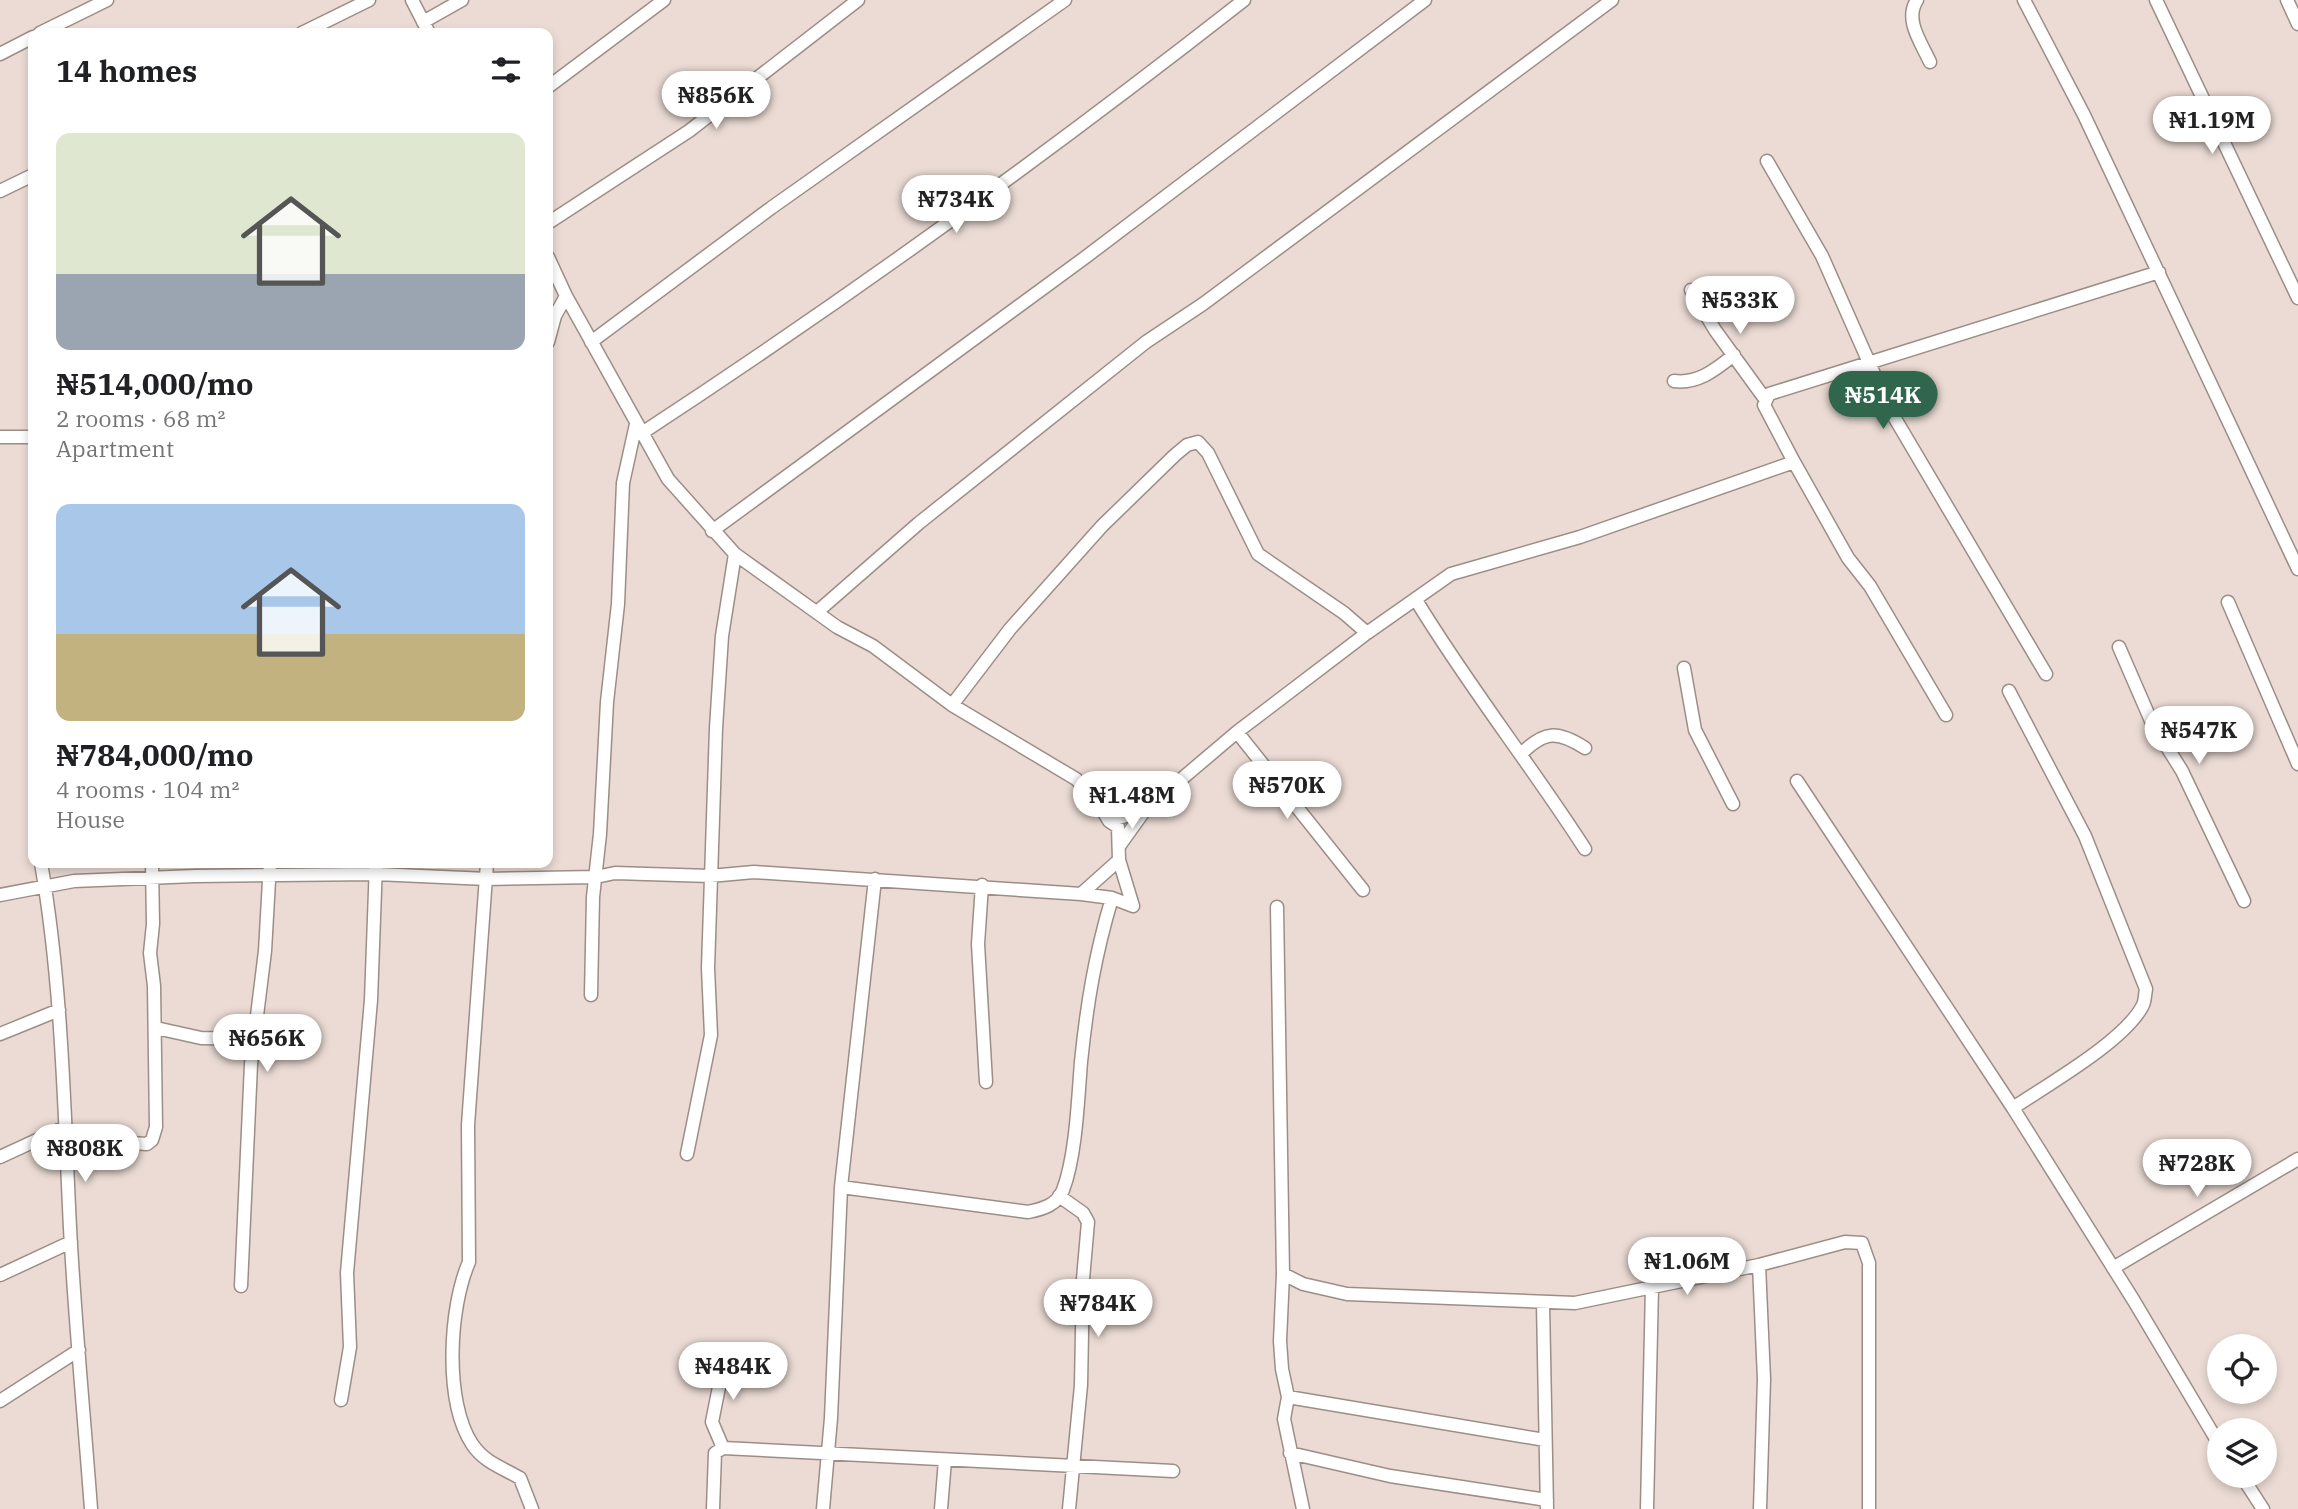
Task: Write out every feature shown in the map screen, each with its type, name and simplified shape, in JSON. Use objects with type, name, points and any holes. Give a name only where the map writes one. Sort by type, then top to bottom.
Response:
[{"type":"street","points":[[50,28],[107,0]]},
{"type":"street","points":[[312,28],[369,0]]},
{"type":"street","points":[[412,0],[426,28],[461,0]]},
{"type":"street","points":[[553,83],[664,0]]},
{"type":"street","points":[[553,220],[689,131],[858,0]]},
{"type":"street","points":[[591,342],[771,208],[1065,0]]},
{"type":"street","points":[[591,995],[607,702],[618,604],[623,482],[639,429],[722,381],[1119,98],[1244,0]]},
{"type":"street","points":[[712,531],[1083,259],[1425,0]]},
{"type":"street","points":[[817,612],[919,523],[1146,342],[1202,304],[1612,0]]},
{"type":"street","points":[[1917,0],[1912,8],[1912,22],[1930,62]]},
{"type":"street","points":[[2024,0],[2084,115],[2298,569]]},
{"type":"street","points":[[2156,0],[2298,298]]},
{"type":"street","points":[[2287,0],[2298,24]]},
{"type":"street","points":[[0,54],[28,40]]},
{"type":"street","points":[[1767,161],[1822,256],[1889,410],[2046,674]]},
{"type":"street","points":[[0,191],[28,177]]},
{"type":"street","points":[[0,895],[47,884],[270,869],[376,868],[487,879],[596,877],[615,873],[710,876],[754,872],[875,878],[1081,894],[1112,898],[1133,906],[1119,860],[1118,827],[1109,821],[1096,799],[1076,779],[953,705],[873,646],[817,612],[735,554],[712,531],[674,486],[639,429],[553,268]]},
{"type":"street","points":[[1765,398],[1785,388],[1866,362],[1931,345],[2158,272]]},
{"type":"street","points":[[1691,289],[1765,398],[1765,405],[1794,462],[1848,558],[1870,586],[1946,715]]},
{"type":"street","points":[[553,323],[566,296]]},
{"type":"street","points":[[1674,381],[1688,383],[1734,355]]},
{"type":"street","points":[[0,437],[28,437]]},
{"type":"street","points":[[953,705],[1010,629],[1102,526],[1175,455],[1187,445],[1198,442],[1209,453],[1258,554],[1344,613],[1367,633]]},
{"type":"street","points":[[1120,845],[1145,810],[1237,732],[1367,633],[1451,574],[1580,537],[1794,462]]},
{"type":"street","points":[[687,1154],[711,1035],[708,968],[710,876],[722,636],[735,554]]},
{"type":"street","points":[[1416,600],[1448,653],[1586,849]]},
{"type":"street","points":[[2228,602],[2298,764]]},
{"type":"street","points":[[2119,647],[2152,723],[2182,771],[2244,901]]},
{"type":"street","points":[[1684,668],[1695,730],[1733,804]]},
{"type":"street","points":[[2009,691],[2085,836],[2146,989],[2143,1005],[2122,1030],[2092,1055],[2013,1108]]},
{"type":"street","points":[[1237,732],[1363,890]]},
{"type":"street","points":[[1521,754],[1536,739],[1549,735],[1572,739],[1585,748]]},
{"type":"street","points":[[1797,781],[2013,1108],[2207,1424]]},
{"type":"street","points":[[1109,821],[1145,810]]},
{"type":"street","points":[[1081,894],[1119,860]]},
{"type":"street","points":[[42,868],[47,884],[59,1010],[71,1242],[91,1509]]},
{"type":"street","points":[[66,1144],[96,1141],[138,1145],[152,1140],[156,1127],[156,1027],[150,953],[153,868]]},
{"type":"street","points":[[341,1399],[350,1347],[347,1273],[370,1025],[376,868]]},
{"type":"street","points":[[487,868],[468,1125],[469,1262],[460,1282],[454,1313],[455,1388],[465,1431],[474,1446],[498,1469],[520,1478],[532,1509]]},
{"type":"street","points":[[241,1286],[254,1039],[270,869]]},
{"type":"street","points":[[823,1509],[841,1187],[875,878]]},
{"type":"street","points":[[982,885],[978,944],[986,1082]]},
{"type":"street","points":[[841,1187],[1028,1212],[1042,1209],[1059,1196],[1075,1127],[1094,957],[1112,898]]},
{"type":"street","points":[[1277,907],[1283,1274],[1281,1350],[1288,1397],[1284,1419],[1303,1509]]},
{"type":"street","points":[[0,1034],[59,1010]]},
{"type":"street","points":[[156,1027],[201,1038],[254,1039]]},
{"type":"street","points":[[0,1157],[65,1127]]},
{"type":"street","points":[[2113,1268],[2298,1159]]},
{"type":"street","points":[[1059,1196],[1083,1213],[1088,1222],[1069,1509]]},
{"type":"street","points":[[1283,1274],[1303,1284],[1347,1294],[1398,1294],[1442,1300],[1543,1304],[1575,1303],[1759,1265],[1855,1240],[1867,1249],[1870,1263],[1869,1509]]},
{"type":"street","points":[[0,1275],[71,1242]]},
{"type":"street","points":[[1759,1265],[1764,1379],[1760,1509]]},
{"type":"street","points":[[1647,1509],[1652,1287]]},
{"type":"street","points":[[1290,1452],[1390,1476],[1547,1504],[1543,1304]]},
{"type":"street","points":[[0,1401],[79,1350]]},
{"type":"street","points":[[723,1448],[712,1422],[724,1362]]},
{"type":"street","points":[[1288,1397],[1545,1440]]},
{"type":"street","points":[[713,1509],[715,1454],[723,1448],[1173,1471]]},
{"type":"street","points":[[941,1509],[945,1460]]},
{"type":"street","points":[[2249,1488],[2263,1509]]}]
